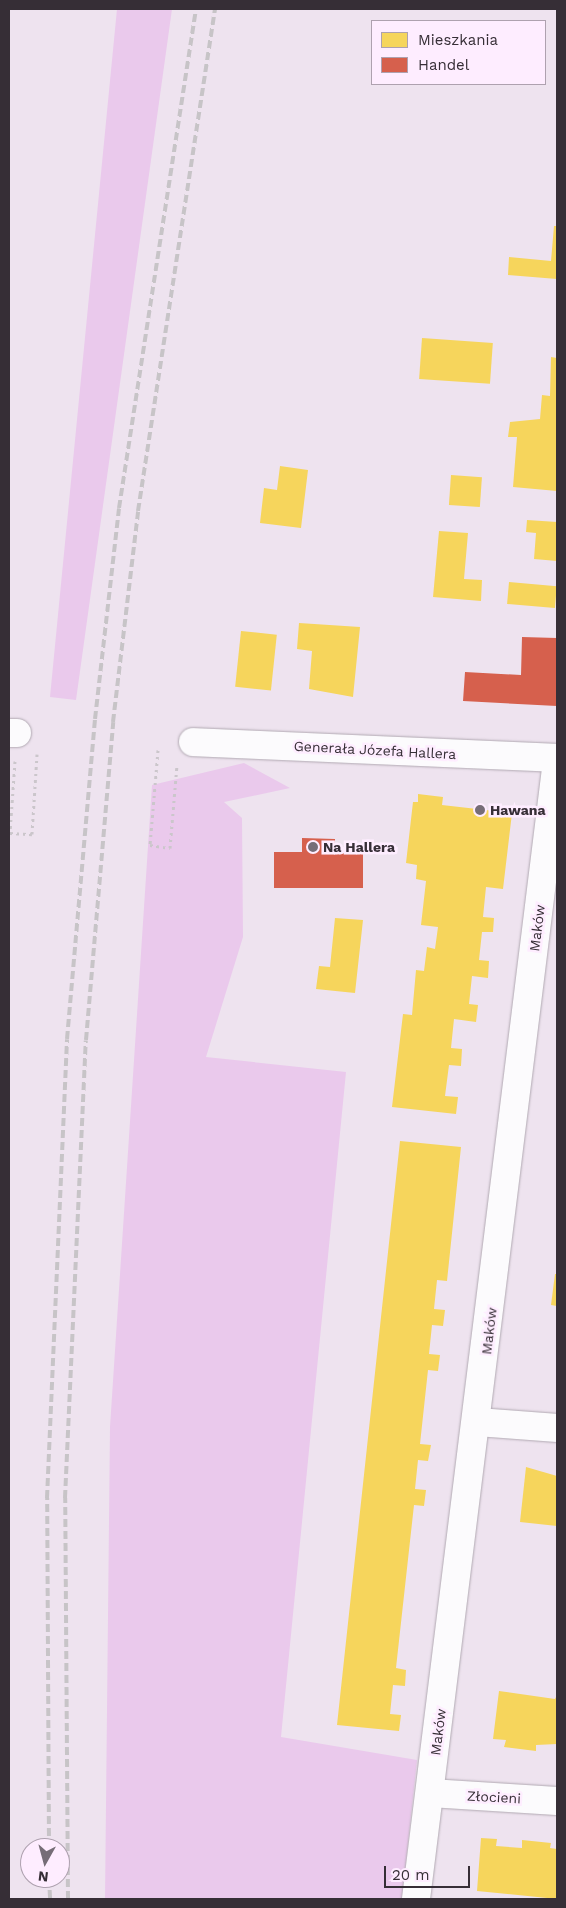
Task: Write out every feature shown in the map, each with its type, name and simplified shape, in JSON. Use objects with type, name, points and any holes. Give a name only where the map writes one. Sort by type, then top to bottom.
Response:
[{"type":"street","name":"Generała Józefa Hallera","points":[[185,750],[557,760]]},
{"type":"street","name":"Maków","points":[[416,1899],[478,1422],[557,760]]},
{"type":"street","points":[[478,1422],[557,1428]]},
{"type":"street","name":"Złocieni","points":[[430,1793],[557,1801]]},
{"type":"path","points":[[21,736],[32,834],[10,833],[21,736]]},
{"type":"path","points":[[158,750],[150,845],[170,848],[185,750]]},
{"type":"shaded area","points":[[117,9],[172,9],[76,700],[50,697]]},
{"type":"shaded area","points":[[244,763],[290,788],[224,802],[242,818],[243,937],[206,1057],[346,1072],[281,1737],[417,1760],[402,1899],[105,1899],[110,1427],[152,785]]},
{"type":"building: Mieszkania","points":[[554,226],[557,226],[557,279],[508,275],[509,257],[551,261]]},
{"type":"building: Mieszkania","points":[[422,338],[493,343],[490,384],[419,379]]},
{"type":"building: Mieszkania","points":[[551,357],[557,358],[557,491],[513,487],[517,437],[508,437],[510,422],[540,419],[542,395],[550,396]]},
{"type":"building: Mieszkania","points":[[280,466],[308,470],[301,528],[260,523],[264,488],[277,490]]},
{"type":"building: Mieszkania","points":[[451,475],[482,477],[480,507],[449,505]]},
{"type":"building: Mieszkania","points":[[527,520],[557,522],[557,561],[534,559],[536,533],[526,532]]},
{"type":"building: Mieszkania","points":[[439,531],[468,533],[464,579],[482,580],[481,601],[433,597]]},
{"type":"building: Mieszkania","points":[[509,582],[557,586],[555,608],[507,604]]},
{"type":"building: Mieszkania","points":[[299,623],[360,627],[353,697],[309,689],[312,651],[297,649]]},
{"type":"building: Mieszkania","points":[[241,631],[277,635],[271,690],[235,687]]},
{"type":"building: Mieszkania","points":[[418,794],[443,797],[442,805],[512,813],[503,889],[486,887],[483,917],[494,918],[493,932],[482,932],[479,960],[489,961],[488,978],[472,976],[469,1004],[478,1005],[476,1022],[454,1019],[451,1048],[462,1049],[461,1066],[449,1065],[445,1096],[458,1097],[456,1114],[392,1107],[403,1014],[412,1015],[416,970],[424,971],[427,947],[435,949],[438,927],[421,925],[426,881],[416,879],[417,865],[406,863],[413,802],[418,802]]},
{"type":"building: Mieszkania","points":[[335,918],[363,920],[355,993],[316,989],[319,966],[330,967]]},
{"type":"building: Mieszkania","points":[[400,1141],[461,1147],[447,1281],[437,1280],[434,1309],[445,1310],[443,1326],[432,1325],[429,1354],[440,1355],[438,1371],[428,1370],[420,1444],[431,1445],[428,1461],[418,1460],[415,1489],[426,1490],[424,1506],[414,1505],[396,1668],[406,1670],[405,1686],[393,1685],[390,1714],[401,1715],[399,1731],[337,1725]]},
{"type":"building: Mieszkania","points":[[555,1274],[557,1274],[557,1306],[551,1305]]},
{"type":"building: Mieszkania","points":[[526,1467],[557,1476],[557,1526],[520,1522]]},
{"type":"building: Mieszkania","points":[[499,1691],[555,1699],[557,1695],[557,1744],[536,1745],[536,1751],[504,1747],[506,1740],[493,1739]]},
{"type":"building: Mieszkania","points":[[481,1838],[497,1839],[496,1846],[522,1848],[522,1840],[551,1843],[550,1848],[557,1849],[557,1899],[477,1891]]},
{"type":"building: Handel","points":[[522,637],[557,638],[557,706],[463,701],[465,672],[521,675]]},
{"type":"building: Handel","points":[[302,838],[335,839],[335,853],[363,853],[363,888],[274,888],[274,852],[302,852]]},
{"type":"railway","points":[[49,1838],[47,1498],[67,1039],[95,719],[119,508],[196,9]]},
{"type":"railway","points":[[68,1899],[65,1498],[86,1040],[113,722],[138,511],[215,9]]},
{"type":"railway","points":[[49,1888],[50,1899]]},
{"type":"place","name":"Hawana","points":[[480,810]]},
{"type":"place","name":"Na Hallera","points":[[313,847]]}]
